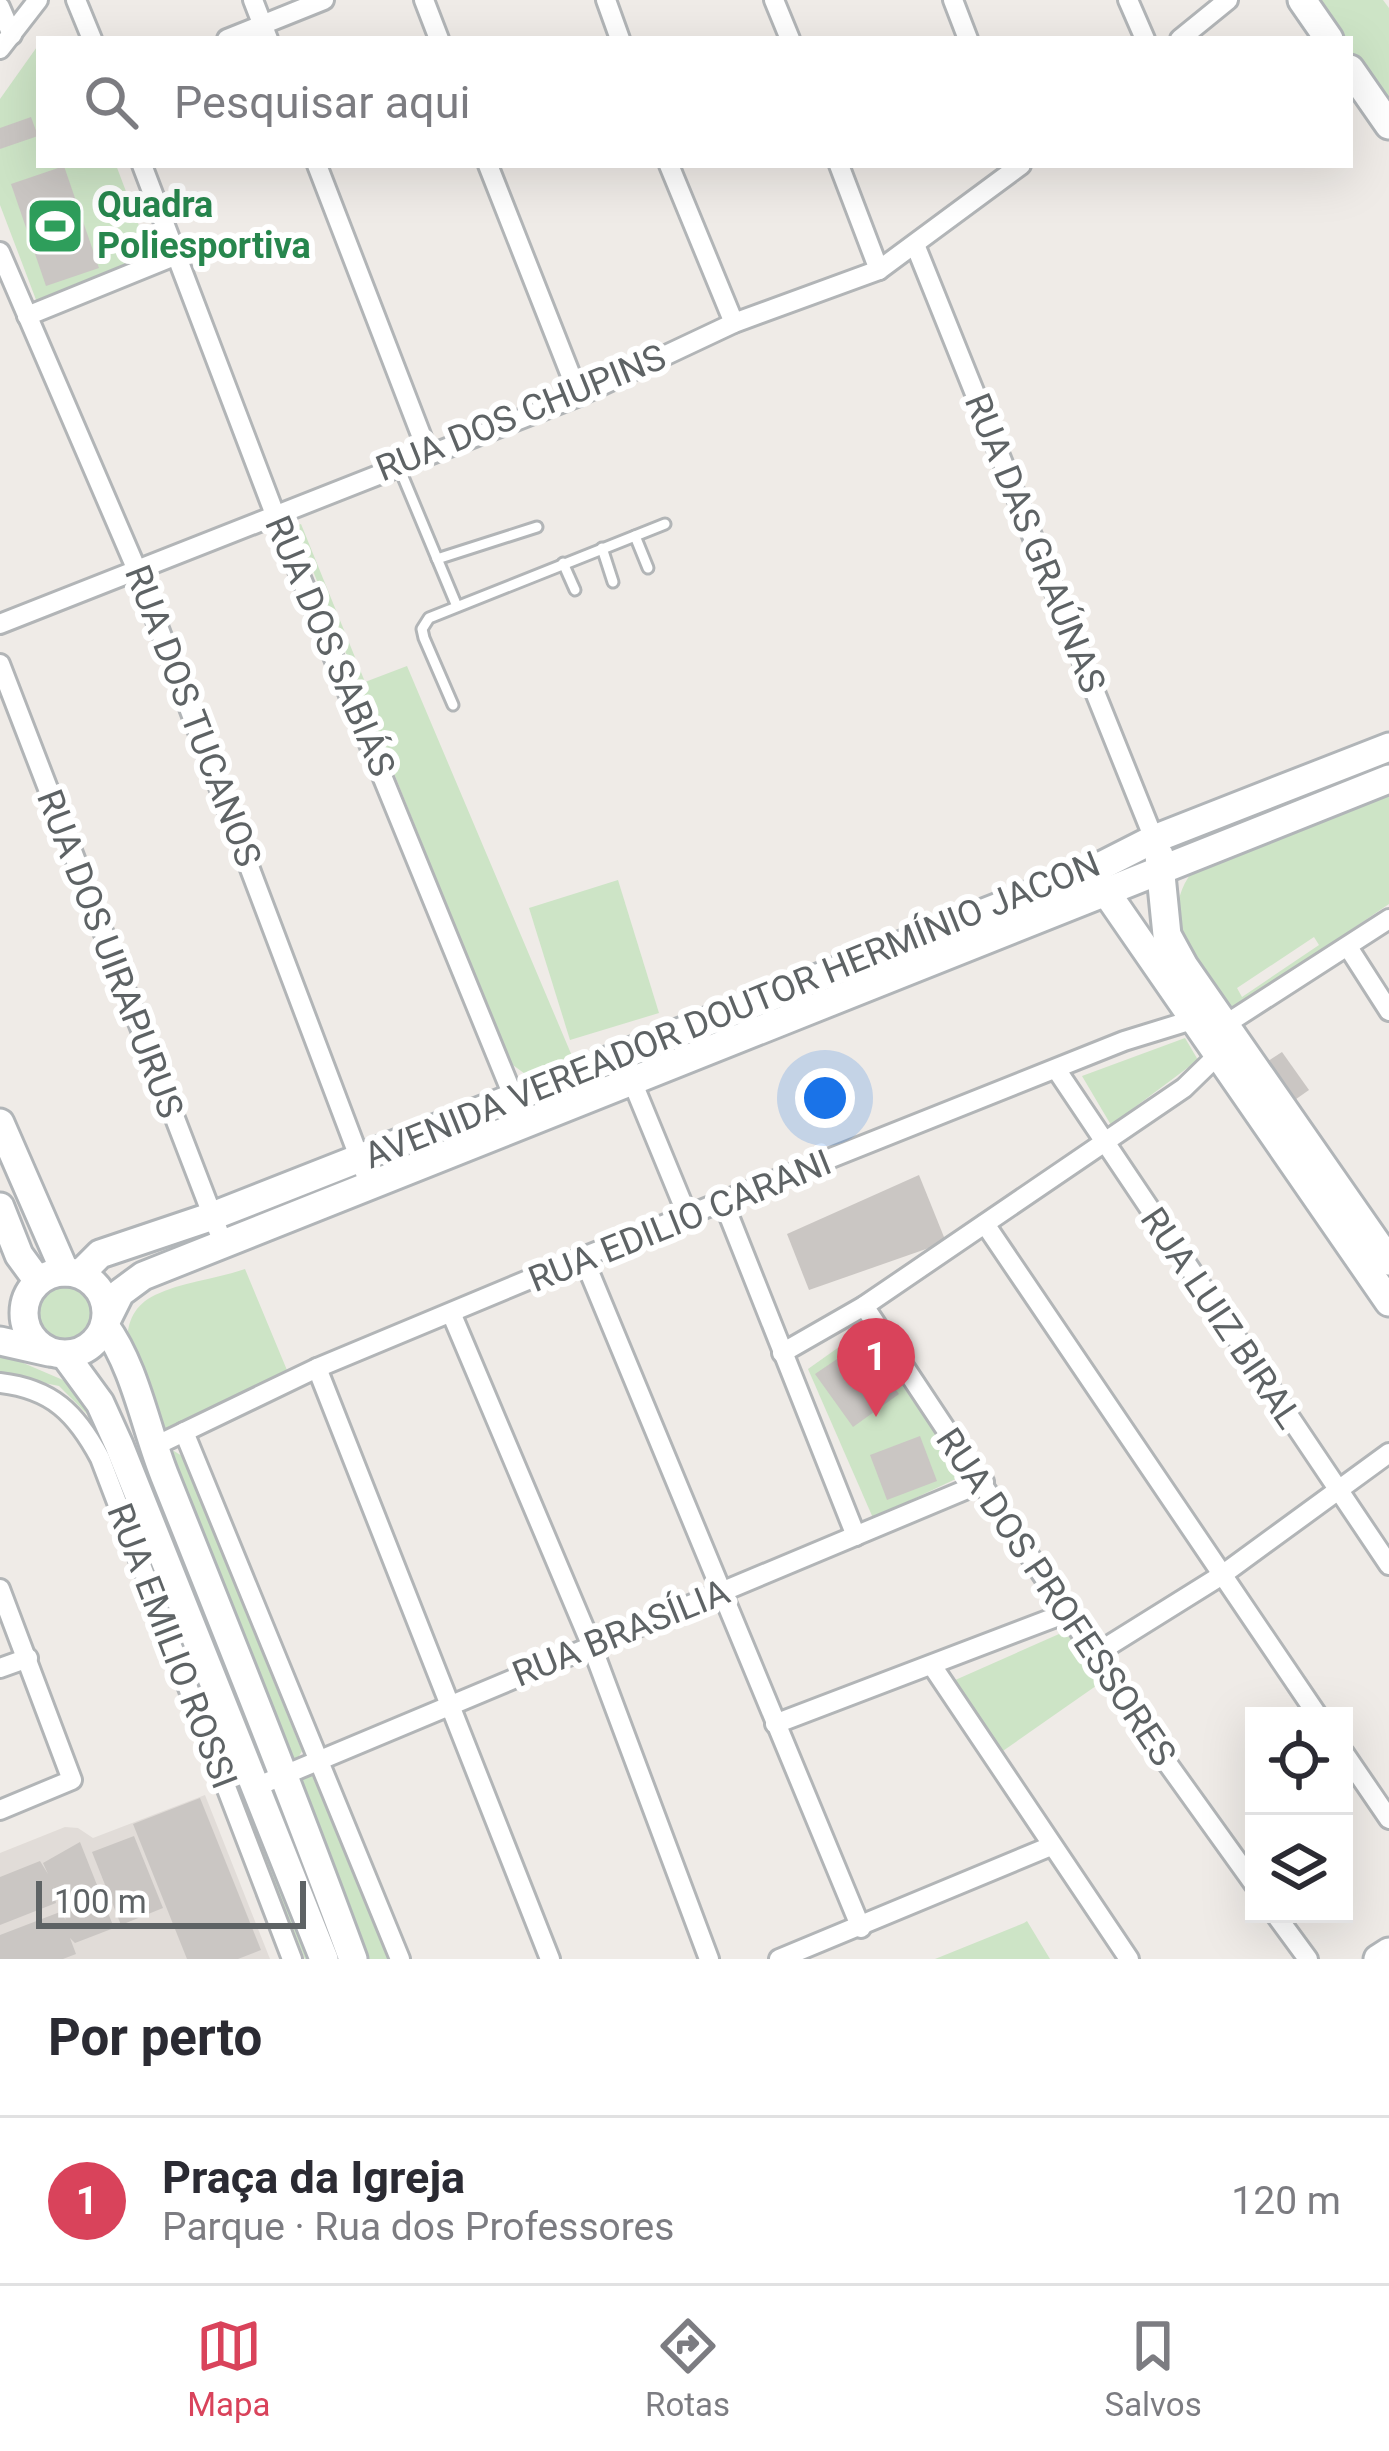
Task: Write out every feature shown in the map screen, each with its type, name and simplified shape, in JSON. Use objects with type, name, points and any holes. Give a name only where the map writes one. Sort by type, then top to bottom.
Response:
[{"type":"street","points":[[6,42],[38,0]]},
{"type":"street","points":[[76,0],[91,36]]},
{"type":"street","points":[[253,0],[265,32],[324,0]]},
{"type":"street","points":[[424,0],[438,36]]},
{"type":"street","points":[[606,0],[619,36]]},
{"type":"street","points":[[774,0],[789,36]]},
{"type":"street","points":[[953,0],[967,36]]},
{"type":"street","points":[[1128,0],[1144,36]]},
{"type":"street","points":[[1184,36],[1228,0]]},
{"type":"street","points":[[1302,0],[1327,36]]},
{"type":"street","points":[[0,7],[6,42]]},
{"type":"street","points":[[1353,73],[1389,124]]},
{"type":"street","name":"RUA DOS SABIÁS","points":[[143,168],[274,512],[525,1124]]},
{"type":"street","points":[[318,168],[428,453]]},
{"type":"street","points":[[489,168],[579,396]]},
{"type":"street","points":[[670,168],[734,323]]},
{"type":"street","points":[[840,168],[879,270]]},
{"type":"street","name":"RUA DOS CHUPINS","points":[[0,624],[274,512],[579,396],[734,323],[879,270],[1016,168]]},
{"type":"street","name":"RUA DAS GRAÚNAS","points":[[916,247],[1154,839]]},
{"type":"street","name":"RUA DOS TUCANOS","points":[[0,252],[136,568],[370,1186]]},
{"type":"street","points":[[27,316],[177,255]]},
{"type":"street","name":"RUA DOS UIRAPURUS","points":[[0,664],[223,1243]]},
{"type":"street","name":"AVENIDA VEREADOR DOUTOR HERMÍNIO JACON","points":[[105,1323],[128,1286],[223,1243],[632,1081],[1099,883],[1154,839],[1389,747]]},
{"type":"street","name":"AVENIDA VEREADOR DOUTOR HERMÍNIO JACON","points":[[73,1273],[100,1254],[210,1216],[512,1094],[1099,883],[1162,868],[1389,779]]},
{"type":"street","points":[[1154,839],[1162,868],[1167,935],[1215,1031],[1389,1302]]},
{"type":"street","points":[[1099,883],[1389,1262]]},
{"type":"street","points":[[782,1353],[864,1306],[1184,1088],[1215,1031],[1389,919]]},
{"type":"street","points":[[1348,947],[1389,1011]]},
{"type":"street","name":"RUA EDILIO CARANI","points":[[152,1447],[317,1368],[1056,1069],[1215,1031]]},
{"type":"street","name":"RUA LUIZ BIRAL","points":[[1056,1069],[1101,1144],[1389,1565]]},
{"type":"street","points":[[632,1081],[688,1217]]},
{"type":"street","points":[[0,1123],[73,1273],[101,1293],[105,1323],[285,1774],[353,1959]]},
{"type":"street","points":[[723,1201],[856,1536]]},
{"type":"street","points":[[0,1208],[33,1286],[25,1327],[58,1354],[100,1403],[258,1786],[323,1959]]},
{"type":"street","points":[[985,1224],[1312,1707]]},
{"type":"street","points":[[583,1257],[861,1928]]},
{"type":"street","points":[[0,1294],[73,1273]]},
{"type":"street","name":"RUA DOS PROFESSORES","points":[[864,1306],[1245,1871]]},
{"type":"street","points":[[452,1315],[591,1644],[709,1959]]},
{"type":"street","points":[[0,1341],[58,1354],[89,1347],[105,1323]]},
{"type":"street","points":[[317,1368],[550,1959]]},
{"type":"street","name":"RUA EMILIO ROSSI","points":[[0,1383],[30,1387],[58,1400],[83,1427],[100,1458],[292,1959]]},
{"type":"street","points":[[184,1432],[400,1959]]},
{"type":"street","points":[[1097,1653],[1222,1575],[1389,1453]]},
{"type":"street","name":"RUA BRASÍLIA","points":[[258,1786],[984,1482]]},
{"type":"street","points":[[0,1588],[72,1780],[0,1810]]},
{"type":"street","points":[[775,1724],[1069,1612]]},
{"type":"street","points":[[0,1668],[28,1658]]},
{"type":"street","points":[[933,1666],[1130,1959]]},
{"type":"street","points":[[1353,1766],[1389,1819]]},
{"type":"street","points":[[779,1959],[1051,1846]]},
{"type":"street","points":[[1282,1923],[1308,1959]]},
{"type":"street","points":[[1378,1959],[1389,1952]]},
{"type":"lane","points":[[398,465],[456,604]]},
{"type":"lane","points":[[453,705],[422,629],[429,617],[665,524]]},
{"type":"lane","points":[[437,559],[537,526]]},
{"type":"lane","points":[[635,536],[648,568]]},
{"type":"lane","points":[[602,548],[614,582]]},
{"type":"lane","points":[[563,563],[575,590]]},
{"type":"shaded area","points":[[205,1795],[270,1959],[0,1959],[0,1853],[65,1827],[78,1828],[93,1838]]},
{"type":"green space","points":[[1316,0],[1383,0],[1389,8],[1389,106],[1353,54],[1353,36],[1341,36]]},
{"type":"green space","points":[[36,48],[36,168],[117,168],[152,260],[38,305],[0,205],[0,99]]},
{"type":"green space","points":[[301,524],[365,682],[407,666],[572,1056],[528,1076],[510,1063],[295,526]]},
{"type":"green space","points":[[1389,786],[1389,904],[1229,1013],[1193,960],[1178,923],[1184,885],[1197,866]],"holes":[[[1314,937],[1319,945],[1242,997],[1237,988]]]},
{"type":"green space","points":[[618,880],[659,1013],[570,1040],[529,908]]},
{"type":"green space","points":[[1185,1038],[1198,1060],[1111,1125],[1082,1076]]},
{"type":"green space","points":[[245,1269],[289,1375],[157,1440],[135,1384],[127,1342],[138,1307],[176,1287]]},
{"type":"green space","points":[[63,1279],[86,1289],[96,1312],[86,1335],[63,1345],[40,1335],[30,1312],[40,1289]]},
{"type":"green space","points":[[863,1330],[959,1466],[960,1477],[873,1518],[808,1369]]},
{"type":"green space","points":[[0,1353],[77,1386],[87,1395],[318,1959],[305,1959],[87,1414],[59,1386],[0,1374]]},
{"type":"green space","points":[[169,1452],[182,1456],[302,1751],[294,1765]]},
{"type":"green space","points":[[1059,1634],[1072,1638],[1103,1681],[1000,1753],[953,1681]]},
{"type":"green space","points":[[309,1772],[388,1959],[365,1959],[295,1777]]},
{"type":"green space","points":[[1027,1921],[1050,1959],[935,1959],[1024,1923]]},
{"type":"building","points":[[31,117],[36,137],[0,149],[0,128]]},
{"type":"building","name":"Quadra Poliesportiva","points":[[65,168],[99,268],[46,286],[11,184]]},
{"type":"building","points":[[1282,1052],[1309,1090],[1289,1104],[1262,1065]]},
{"type":"building","points":[[919,1175],[946,1242],[809,1290],[787,1234]]},
{"type":"building","points":[[862,1342],[899,1394],[853,1427],[815,1374]]},
{"type":"building","points":[[920,1436],[937,1481],[887,1500],[870,1455]]},
{"type":"building","points":[[200,1798],[261,1950],[238,1959],[187,1959],[133,1824]]},
{"type":"building","points":[[134,1836],[163,1908],[121,1925],[92,1852]]},
{"type":"building","points":[[80,1842],[114,1928],[75,1943],[70,1938],[76,1954],[63,1959],[0,1959],[0,1935],[60,1912],[66,1920],[53,1887],[56,1903],[0,1925],[0,1877],[40,1861],[48,1874],[43,1863]]},
{"type":"place","name":"Quadra Poliesportiva","points":[[55,226]]},
{"type":"place","name":"Praça da Igreja","points":[[876,1417]]}]
